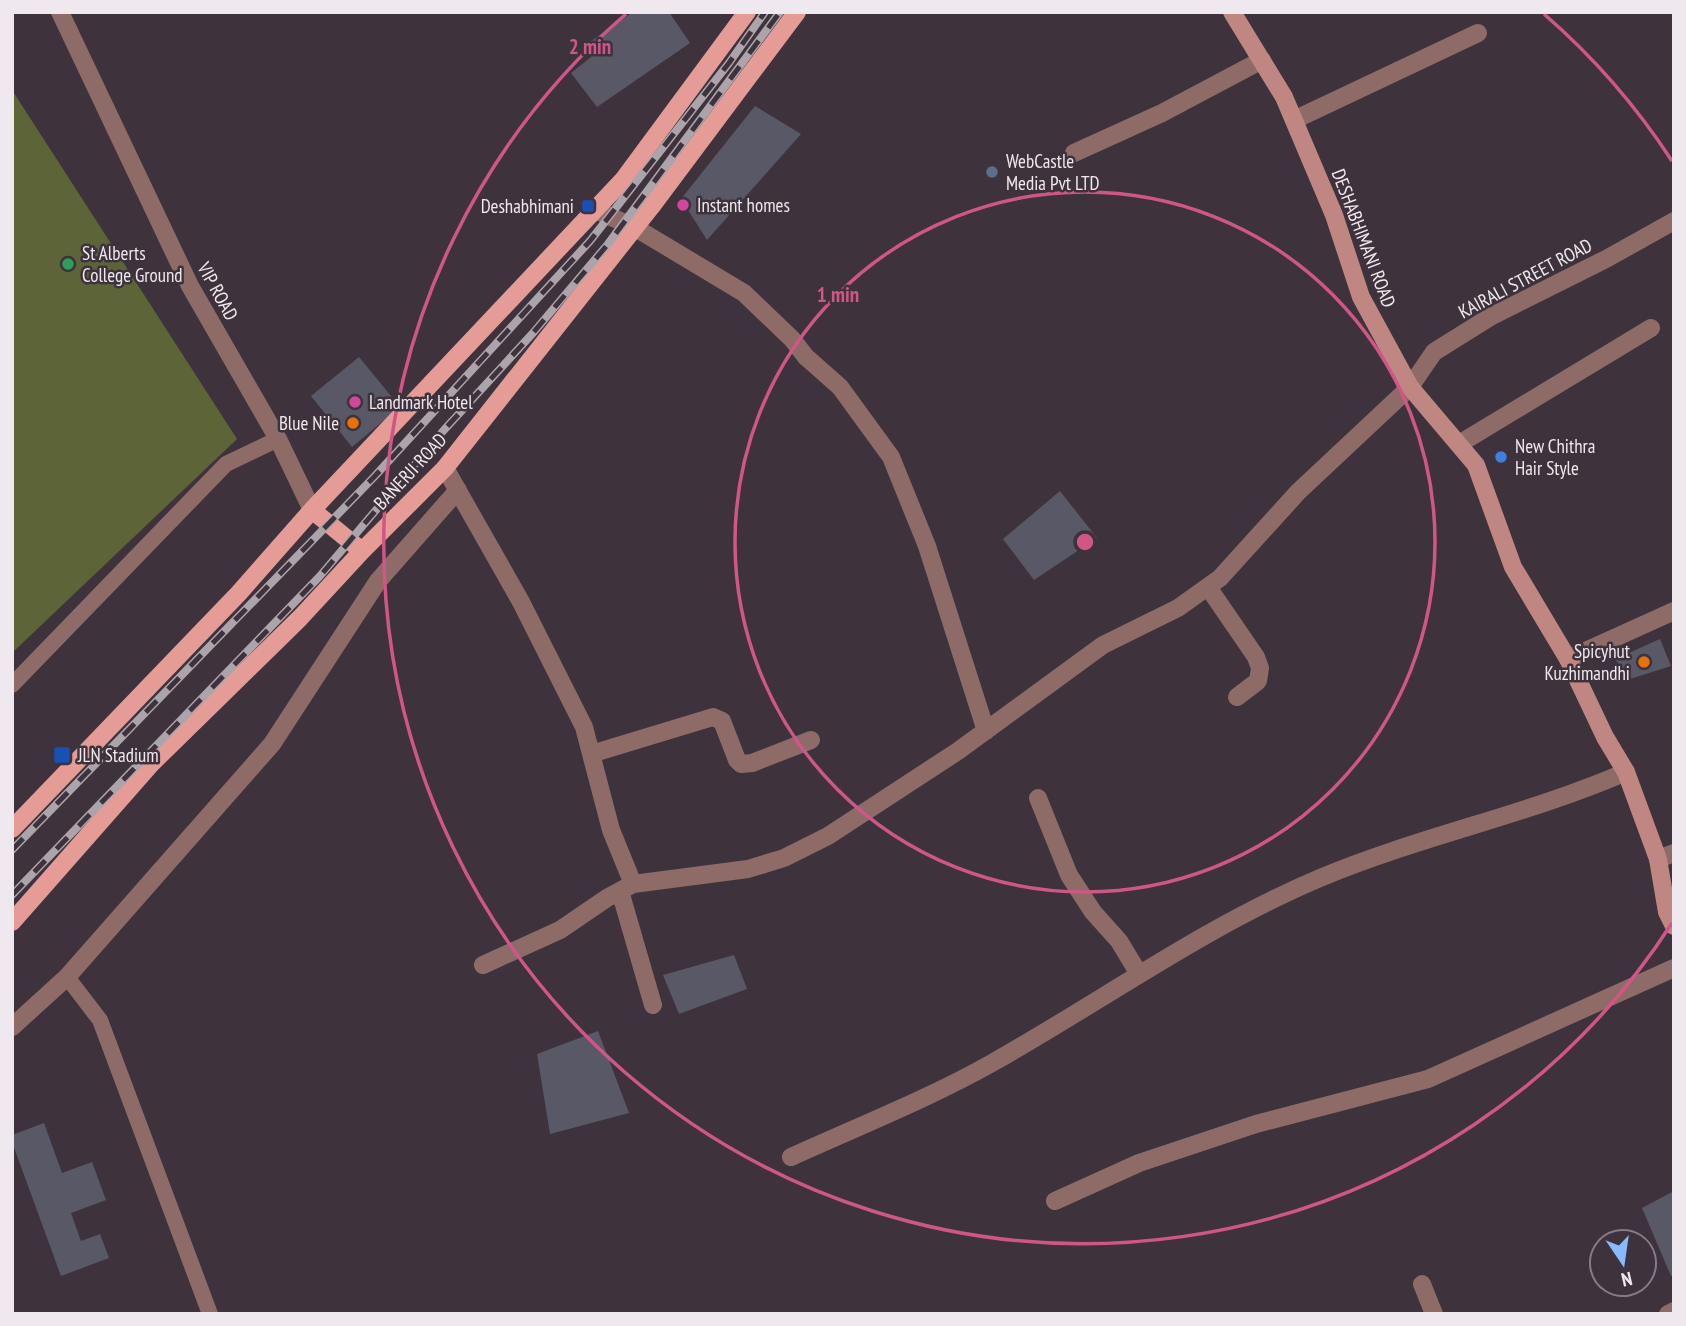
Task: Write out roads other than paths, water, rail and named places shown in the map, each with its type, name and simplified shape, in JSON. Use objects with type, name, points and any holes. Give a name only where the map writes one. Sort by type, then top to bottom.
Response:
[{"type":"main road","points":[[12,830],[239,593],[312,510],[623,180],[747,12]]},
{"type":"main road","name":"BANERJI ROAD","points":[[12,922],[151,764],[300,618],[445,468],[634,227],[797,12]]},
{"type":"main road","points":[[312,510],[362,551]]},
{"type":"street","name":"VIP ROAD","points":[[60,12],[190,286],[278,439],[312,510]]},
{"type":"street","name":"DESHABHIMANI ROAD","points":[[1232,12],[1284,97],[1334,215],[1361,297],[1410,387],[1476,465],[1513,567],[1568,659],[1605,737],[1626,772],[1666,856],[1667,912],[1674,926]]},
{"type":"street","points":[[1294,121],[1478,33]]},
{"type":"street","points":[[1074,153],[1162,113],[1262,60]]},
{"type":"street","points":[[595,210],[634,227],[744,293],[792,339],[806,357],[840,387],[891,457],[927,546],[986,731]]},
{"type":"street","name":"KAIRALI STREET ROAD","points":[[627,887],[748,869],[783,858],[828,836],[986,731],[1103,645],[1178,608],[1220,578],[1298,492],[1410,387],[1434,352],[1490,317],[1606,259],[1674,221]]},
{"type":"street","points":[[1458,444],[1651,328]]},
{"type":"street","points":[[445,468],[521,602],[584,727],[627,887],[653,1005]]},
{"type":"street","points":[[12,1027],[67,977],[272,744],[378,581],[458,490]]},
{"type":"street","points":[[1208,587],[1256,657],[1260,668],[1258,681],[1237,696]]},
{"type":"street","points":[[1568,659],[1674,611]]},
{"type":"street","points":[[591,754],[713,717],[722,721],[741,764],[752,763],[811,740]]},
{"type":"street","points":[[791,1157],[989,1064],[1231,921],[1321,878],[1493,819],[1575,795],[1626,772]]},
{"type":"street","points":[[1038,798],[1069,874],[1093,912],[1119,941],[1139,974]]},
{"type":"street","points":[[483,965],[560,930],[627,887]]},
{"type":"street","points":[[1055,1201],[1139,1163],[1243,1128],[1428,1079],[1674,968]]},
{"type":"street","points":[[1422,1284],[1434,1314]]},
{"type":"street","points":[[1668,1314],[1674,1311]]},
{"type":"lane","points":[[12,685],[226,464],[278,439]]},
{"type":"lane","points":[[67,977],[100,1020],[210,1314]]},
{"type":"railway","points":[[12,850],[374,477],[590,241],[729,63],[765,12]]},
{"type":"railway","points":[[12,895],[320,576],[444,430],[533,333],[608,244],[780,12]]},
{"type":"place","name":"WebCastle Media Pvt LTD","points":[[992,172]]},
{"type":"place","name":"Instant homes","points":[[683,205]]},
{"type":"place","name":"Deshabhimani","points":[[588,206]]},
{"type":"place","name":"St Alberts College Ground","points":[[68,264]]},
{"type":"place","name":"Landmark Hotel","points":[[355,402]]},
{"type":"place","name":"Blue Nile","points":[[353,423]]},
{"type":"place","name":"New Chithra Hair Style","points":[[1501,457]]},
{"type":"place","name":"Spicyhut Kuzhimandhi","points":[[1644,662]]},
{"type":"place","name":"JLN Stadium","points":[[62,755]]}]
